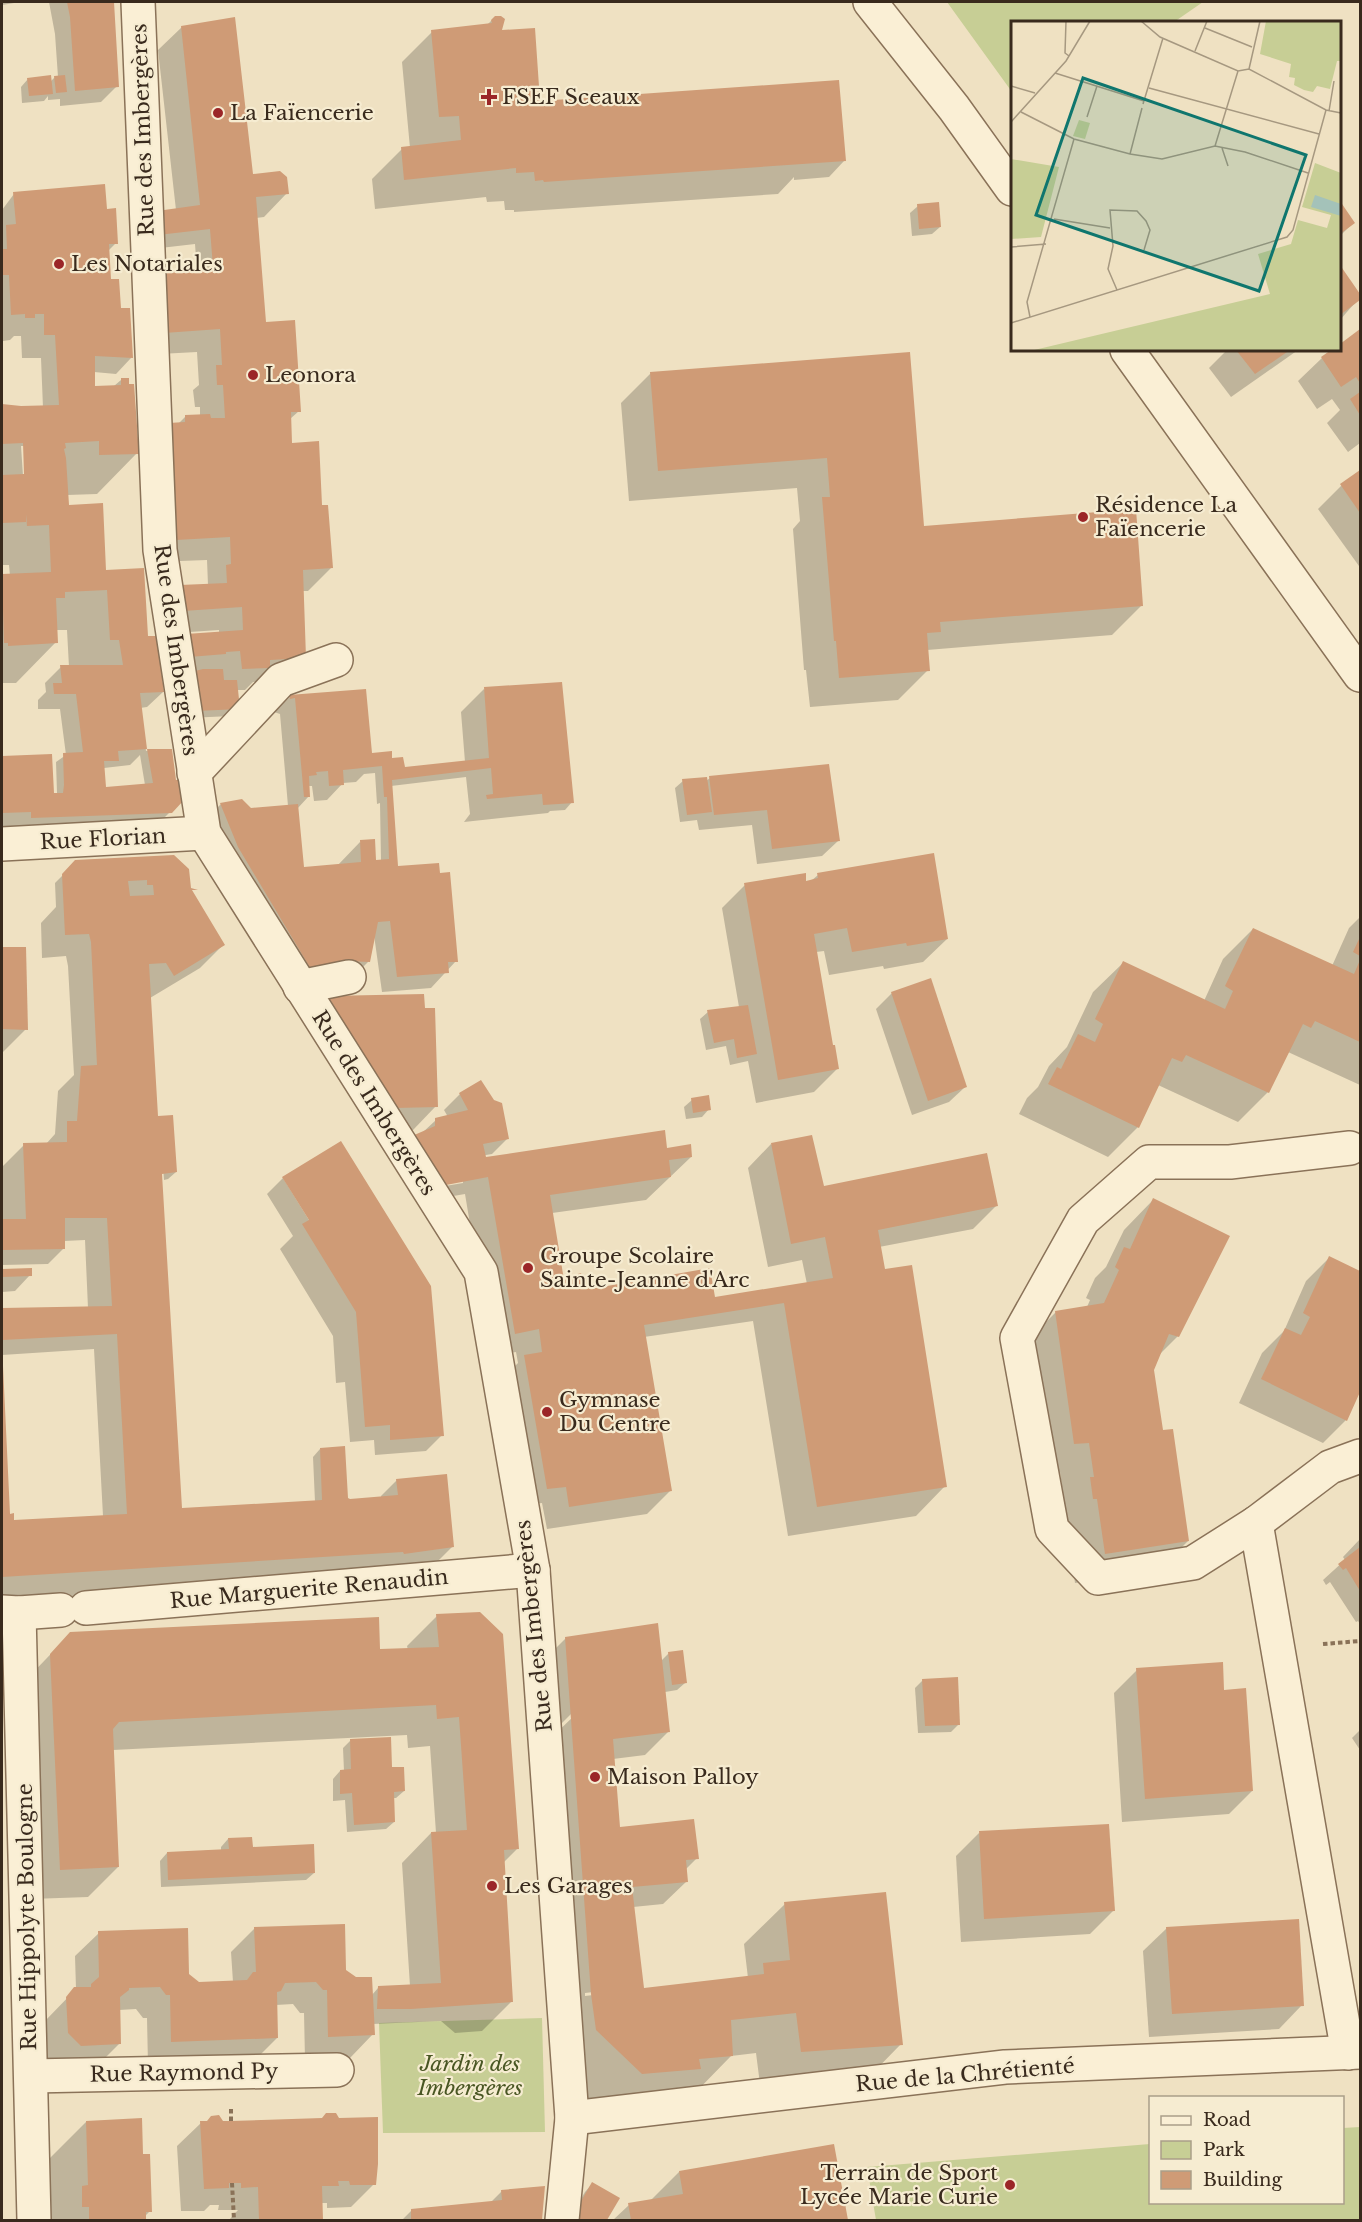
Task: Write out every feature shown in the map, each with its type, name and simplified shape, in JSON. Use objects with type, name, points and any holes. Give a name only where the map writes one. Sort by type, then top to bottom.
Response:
[{"type":"street","name":"Rue des Imbergères","points":[[138,2],[160,550],[204,834],[481,1272],[532,1570],[572,2118],[562,2220]]},
{"type":"street","points":[[870,2],[954,108],[1011,188]]},
{"type":"street","points":[[1128,351],[1360,675]]},
{"type":"street","points":[[194,773],[281,680],[336,660]]},
{"type":"street","name":"Rue Florian","points":[[2,844],[204,834]]},
{"type":"street","points":[[300,987],[349,977]]},
{"type":"street","points":[[1350,1148],[1230,1162],[1149,1162],[1083,1220],[1017,1338],[1052,1529],[1098,1578],[1193,1563],[1256,1523],[1330,1467],[1360,1456]]},
{"type":"street","points":[[1256,1523],[1354,2052]]},
{"type":"street","name":"Rue Marguerite Renaudin","points":[[10,1612],[74,1609],[532,1570]]},
{"type":"street","name":"Rue Hippolyte Boulogne","points":[[10,1612],[31,2076],[34,2220]]},
{"type":"street","name":"Rue de la Chrétienté","points":[[572,2118],[1005,2067],[1354,2052]]},
{"type":"street","name":"Rue Raymond Py","points":[[31,2076],[337,2070]]},
{"type":"path","points":[[1323,1644],[1360,1641]]},
{"type":"path","points":[[232,2183],[234,2220]]},
{"type":"green space","points":[[947,2],[1203,2],[1175,21],[1011,21],[1011,91]]},
{"type":"green space","name":"Jardin des Imbergères","points":[[542,2018],[545,2132],[383,2133],[379,2023]]},
{"type":"green space","name":"Terrain de Sport Lycée Marie Curie","points":[[1360,2127],[1360,2220],[876,2220],[867,2167],[1149,2144],[1149,2204],[1344,2204],[1344,2128]]},
{"type":"building","points":[[67,2],[114,2],[119,87],[75,91]]},
{"type":"building","name":"FSEF Sceaux","points":[[495,16],[505,19],[502,30],[535,28],[540,101],[839,80],[846,161],[544,182],[543,180],[535,181],[534,172],[516,173],[516,168],[404,180],[401,147],[461,140],[459,116],[439,117],[431,30],[492,23],[491,20]]},
{"type":"building","points":[[235,17],[253,174],[280,171],[287,177],[289,194],[256,197],[266,322],[295,320],[301,412],[291,412],[292,443],[319,441],[322,505],[328,505],[333,568],[303,570],[306,658],[270,660],[270,668],[242,669],[240,651],[189,657],[186,634],[243,630],[242,607],[183,611],[180,585],[227,583],[226,565],[231,564],[230,537],[176,540],[169,423],[185,422],[185,415],[210,414],[211,418],[225,418],[223,385],[217,385],[216,365],[222,365],[220,329],[164,333],[161,273],[213,267],[210,229],[158,235],[157,211],[200,205],[181,26]]},
{"type":"building","points":[[51,75],[53,94],[29,96],[27,78]]},
{"type":"building","points":[[65,75],[67,92],[56,93],[54,76]]},
{"type":"building","points":[[105,184],[107,209],[116,208],[118,244],[109,244],[111,279],[119,279],[121,308],[130,308],[133,358],[95,356],[95,386],[121,385],[121,378],[129,378],[129,384],[134,384],[139,454],[99,455],[99,441],[65,443],[69,505],[103,503],[106,570],[144,568],[148,636],[157,636],[164,692],[140,693],[147,749],[172,749],[176,780],[180,780],[183,801],[172,813],[31,818],[31,812],[2,813],[2,756],[52,754],[54,793],[63,793],[63,753],[83,752],[76,694],[54,694],[53,683],[62,683],[60,665],[123,665],[119,640],[110,640],[107,590],[65,592],[65,598],[56,598],[58,643],[8,646],[8,643],[4,643],[2,574],[51,572],[49,525],[27,526],[26,514],[26,522],[2,523],[2,475],[24,474],[23,443],[2,444],[2,404],[59,405],[55,335],[44,335],[44,314],[35,314],[35,318],[25,318],[25,314],[11,315],[9,275],[2,275],[2,249],[7,249],[6,225],[16,224],[13,192]],"holes":[[[147,749],[153,783],[106,787],[104,761],[119,761],[118,751]]]},
{"type":"building","points":[[939,202],[941,227],[919,229],[917,204]]},
{"type":"building","points":[[1341,202],[1355,223],[1341,233]]},
{"type":"building","points":[[1341,266],[1360,294],[1360,300],[1341,314]]},
{"type":"building","points":[[1360,329],[1360,383],[1356,377],[1341,387],[1321,357],[1330,351],[1341,351],[1341,343]]},
{"type":"building","points":[[1237,351],[1289,351],[1255,374]]},
{"type":"building","name":"Résidence La Faïencerie","points":[[910,352],[924,526],[1136,509],[1143,606],[940,622],[941,632],[927,633],[930,671],[839,678],[822,497],[830,497],[827,458],[658,471],[650,372]]},
{"type":"building","points":[[1360,392],[1360,415],[1350,399]]},
{"type":"building","points":[[1360,470],[1360,513],[1340,484]]},
{"type":"building","points":[[203,669],[223,669],[224,680],[237,680],[240,709],[196,711],[191,672]]},
{"type":"building","points":[[562,682],[574,803],[543,805],[542,794],[487,799],[486,795],[493,794],[491,768],[392,780],[398,866],[439,863],[440,873],[450,872],[458,962],[448,962],[449,973],[397,977],[390,921],[378,922],[370,962],[343,961],[312,971],[238,847],[220,803],[242,799],[251,808],[298,804],[304,867],[361,862],[360,840],[375,839],[376,860],[389,859],[387,797],[384,797],[382,766],[343,770],[344,785],[329,786],[328,771],[316,772],[317,775],[309,776],[310,797],[304,797],[295,698],[290,699],[289,695],[366,689],[372,753],[392,751],[392,758],[403,757],[405,767],[489,758],[484,687]]},
{"type":"building","points":[[829,764],[840,841],[772,849],[767,810],[714,815],[709,776]]},
{"type":"building","points":[[707,777],[712,812],[687,815],[682,779]]},
{"type":"building","points":[[934,853],[948,939],[852,952],[847,928],[814,934],[839,1069],[778,1080],[744,883],[806,873],[806,881],[818,878],[817,873]]},
{"type":"building","points":[[174,855],[189,869],[191,888],[198,890],[192,890],[225,945],[174,976],[166,963],[149,964],[158,1116],[173,1115],[177,1172],[162,1174],[182,1508],[322,1500],[320,1448],[345,1446],[348,1498],[350,1499],[398,1495],[396,1479],[447,1474],[454,1547],[404,1554],[403,1552],[2,1577],[2,1366],[10,1514],[14,1513],[14,1520],[127,1514],[117,1334],[2,1340],[2,1308],[112,1306],[107,1218],[65,1218],[65,1249],[2,1250],[2,1219],[26,1219],[23,1143],[67,1142],[67,1121],[77,1121],[81,1066],[97,1065],[91,942],[89,934],[65,935],[62,874],[75,860]],"holes":[[[147,880],[147,885],[153,885],[154,895],[130,896],[128,881]]]},
{"type":"building","points":[[1253,928],[1354,974],[1360,960],[1360,1042],[1315,1021],[1311,1028],[1303,1024],[1269,1093],[1186,1055],[1182,1062],[1172,1058],[1139,1128],[1048,1084],[1057,1067],[1061,1069],[1078,1034],[1095,1042],[1103,1024],[1095,1019],[1123,961],[1225,1009],[1233,991],[1225,986]]},
{"type":"building","points":[[1360,937],[1360,956],[1353,952]]},
{"type":"building","points":[[2,947],[26,947],[28,1030],[2,1029]]},
{"type":"building","points":[[931,978],[967,1087],[928,1101],[891,992]]},
{"type":"building","points":[[424,994],[425,1008],[435,1008],[438,1107],[395,1108],[328,996]]},
{"type":"building","points":[[748,1005],[757,1054],[737,1058],[734,1039],[714,1043],[707,1010]]},
{"type":"building","points":[[481,1080],[494,1100],[502,1103],[509,1139],[483,1144],[486,1157],[665,1130],[667,1148],[691,1144],[692,1157],[669,1160],[671,1177],[550,1195],[564,1280],[579,1277],[578,1274],[581,1273],[582,1276],[587,1276],[590,1289],[710,1268],[715,1297],[833,1278],[825,1237],[791,1244],[771,1143],[812,1135],[824,1186],[987,1153],[998,1206],[878,1230],[885,1269],[912,1265],[947,1487],[817,1507],[784,1303],[644,1325],[672,1491],[569,1507],[566,1487],[547,1489],[524,1355],[542,1352],[539,1329],[515,1334],[488,1177],[446,1185],[437,1178],[412,1136],[435,1126],[435,1118],[468,1110],[459,1093]]},
{"type":"building","points":[[709,1095],[711,1110],[693,1113],[691,1098]]},
{"type":"building","points":[[341,1141],[431,1286],[444,1436],[390,1440],[390,1425],[365,1427],[356,1312],[302,1224],[309,1220],[282,1177]]},
{"type":"building","points":[[1153,1198],[1230,1236],[1179,1337],[1169,1334],[1154,1370],[1163,1430],[1173,1429],[1189,1541],[1105,1554],[1097,1499],[1093,1499],[1090,1477],[1094,1477],[1089,1443],[1074,1444],[1055,1311],[1104,1303],[1119,1270],[1115,1267],[1124,1247],[1130,1249]]},
{"type":"building","points":[[1329,1256],[1360,1271],[1360,1392],[1347,1421],[1261,1379],[1285,1328],[1301,1335],[1310,1317],[1303,1313]]},
{"type":"building","points":[[32,1268],[32,1276],[2,1277],[2,1269]]},
{"type":"building","points":[[1360,1547],[1360,1591],[1346,1568],[1343,1570],[1338,1564]]},
{"type":"building","points":[[480,1612],[503,1634],[519,1849],[504,1850],[513,2002],[377,2009],[378,1986],[441,1983],[431,1832],[467,1830],[459,1717],[437,1719],[436,1705],[119,1722],[113,1729],[119,1867],[60,1870],[50,1654],[70,1632],[379,1617],[380,1649],[439,1647],[436,1614]]},
{"type":"building","points":[[658,1623],[670,1732],[613,1739],[620,1827],[694,1819],[699,1859],[686,1860],[688,1882],[632,1887],[644,1988],[764,1974],[763,1963],[790,1960],[784,1902],[886,1892],[903,2045],[801,2052],[796,2013],[731,2020],[733,2056],[699,2059],[701,2069],[642,2074],[596,2030],[591,1994],[565,1637]]},
{"type":"building","points":[[683,1650],[687,1683],[672,1685],[668,1652]]},
{"type":"building","points":[[1223,1662],[1224,1690],[1246,1688],[1253,1791],[1145,1799],[1136,1668]]},
{"type":"building","points":[[958,1677],[960,1725],[925,1726],[922,1679]]},
{"type":"building","points":[[391,1737],[392,1767],[404,1767],[405,1791],[394,1792],[395,1822],[354,1825],[352,1793],[340,1794],[340,1770],[351,1769],[350,1739]]},
{"type":"building","points":[[1109,1824],[1115,1911],[984,1919],[979,1831]]},
{"type":"building","points":[[252,1837],[253,1847],[314,1844],[315,1873],[168,1880],[167,1852],[229,1849],[228,1838]]},
{"type":"building","points":[[1299,1919],[1304,2006],[1172,2014],[1166,1927]]},
{"type":"building","points":[[345,1924],[346,1970],[356,1977],[372,1977],[375,2035],[328,2037],[327,1990],[323,1990],[316,1982],[285,1983],[281,1991],[277,1992],[278,2038],[171,2042],[170,1995],[166,1995],[160,1987],[129,1988],[120,1997],[121,2044],[81,2046],[68,2033],[66,1997],[74,1987],[91,1987],[91,1984],[99,1977],[98,1931],[188,1928],[189,1974],[199,1982],[247,1980],[253,1972],[256,1972],[254,1927]]},
{"type":"building","points":[[326,2113],[336,2113],[339,2118],[378,2117],[378,2164],[376,2185],[350,2185],[349,2181],[338,2181],[339,2186],[322,2186],[323,2220],[259,2220],[258,2187],[241,2188],[241,2183],[229,2183],[229,2188],[204,2189],[200,2121],[207,2121],[211,2116],[219,2115],[223,2121],[231,2121],[322,2118]]},
{"type":"building","points":[[142,2118],[143,2154],[150,2154],[152,2212],[146,2212],[146,2220],[89,2220],[89,2207],[82,2207],[82,2186],[88,2185],[86,2121]]},
{"type":"building","points":[[834,2144],[848,2220],[631,2220],[628,2203],[683,2194],[679,2171]]},
{"type":"building","points":[[592,2182],[620,2198],[607,2220],[578,2220],[580,2203]]},
{"type":"building","points":[[545,2186],[542,2220],[411,2220],[411,2209],[502,2200],[501,2190]]},
{"type":"place","name":"FSEF Sceaux","points":[[489,97]]},
{"type":"place","name":"La Faïencerie","points":[[218,113]]},
{"type":"place","name":"Les Notariales","points":[[59,264]]},
{"type":"place","name":"Leonora","points":[[253,375]]},
{"type":"place","name":"Résidence La Faïencerie","points":[[1083,517]]},
{"type":"place","name":"Groupe Scolaire Sainte-Jeanne d'Arc","points":[[528,1268]]},
{"type":"place","name":"Gymnase Du Centre","points":[[547,1412]]},
{"type":"place","name":"Maison Palloy","points":[[595,1777]]},
{"type":"place","name":"Les Garages","points":[[492,1886]]},
{"type":"place","name":"Terrain de Sport Lycée Marie Curie","points":[[1010,2185]]}]
